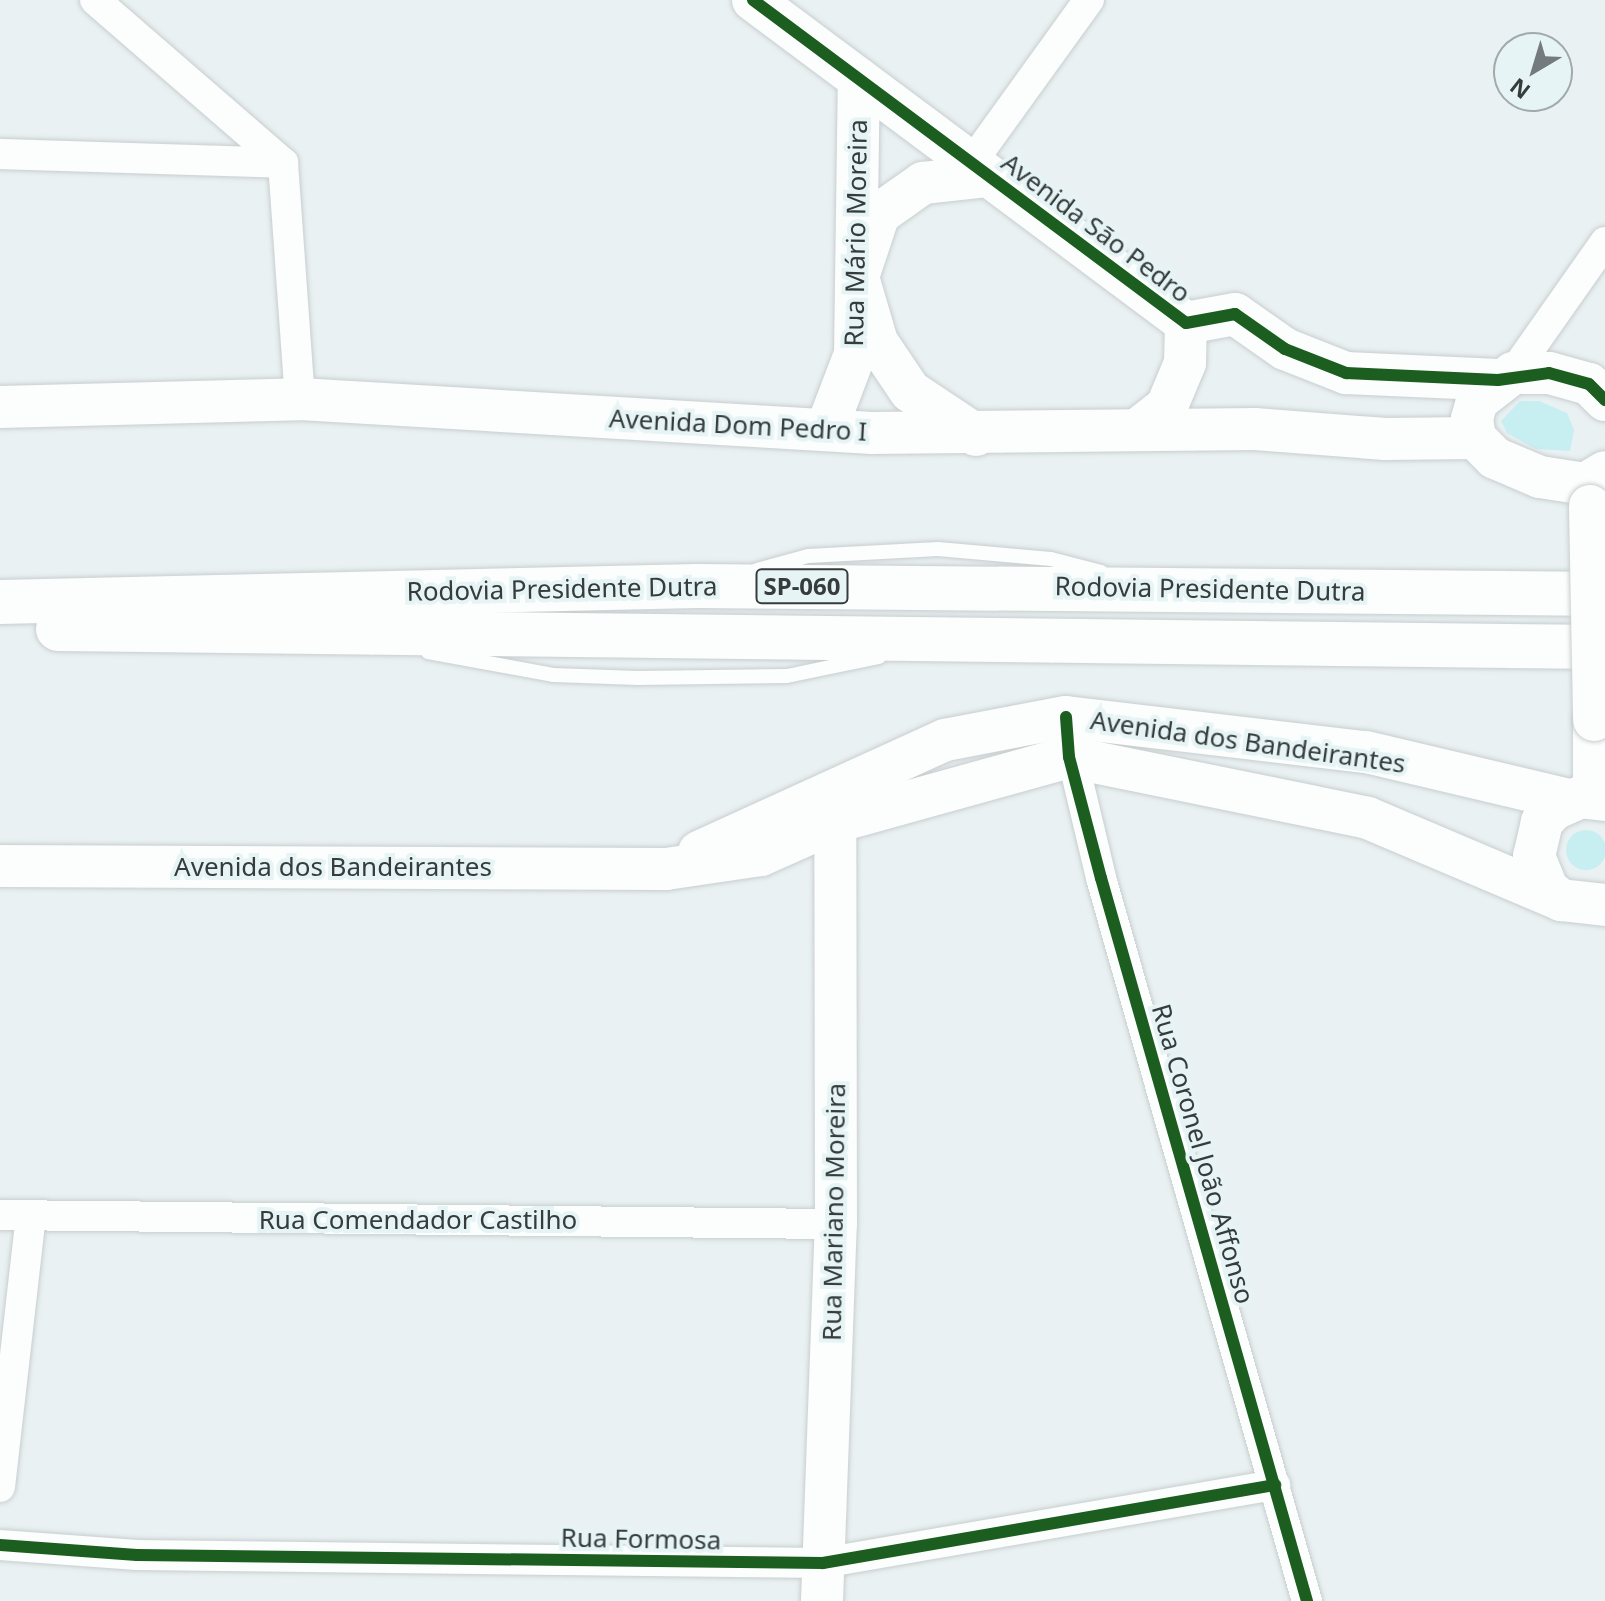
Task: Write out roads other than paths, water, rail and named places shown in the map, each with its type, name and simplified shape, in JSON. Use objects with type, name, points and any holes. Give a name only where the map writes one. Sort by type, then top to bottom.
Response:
[{"type":"highway","name":"Rodovia Presidente Dutra","points":[[0,602],[697,586],[1605,594]]},
{"type":"highway","name":"Rodovia Presidente Dutra","points":[[0,629],[1605,647]]},
{"type":"main road","name":"Avenida São Pedro","points":[[753,0],[1186,323],[1235,314],[1285,349],[1346,373],[1506,376]]},
{"type":"main road","name":"Rua Mário Moreira","points":[[826,430],[855,354],[859,79]]},
{"type":"main road","points":[[976,435],[910,391],[877,342],[858,277],[879,214],[923,183],[980,169]]},
{"type":"main road","points":[[1138,429],[1167,406],[1185,363],[1186,323]]},
{"type":"main road","points":[[1561,900],[1547,889],[1534,856],[1542,822],[1589,799],[1594,720],[1593,487],[1540,477],[1495,458],[1475,438],[1477,401],[1506,376],[1549,373],[1589,384],[1605,400]]},
{"type":"main road","name":"Avenida Dom Pedro I","points":[[0,407],[300,399],[826,430],[976,435],[1138,429],[1475,438]]},
{"type":"main road","name":"Avenida dos Bandeirantes","points":[[666,869],[945,740],[1068,737],[1366,752],[1589,799]]},
{"type":"main road","name":"Avenida dos Bandeirantes","points":[[0,866],[666,869],[761,855],[835,822],[1068,737],[1368,818],[1561,900],[1605,905]]},
{"type":"main road","name":"Rua Mariano Moreira","points":[[823,1582],[836,1224],[835,822]]},
{"type":"street","points":[[95,0],[283,163],[300,399]]},
{"type":"street","points":[[980,169],[1089,0]]},
{"type":"street","points":[[0,154],[283,163]]},
{"type":"street","points":[[1506,376],[1605,242]]},
{"type":"street","name":"Rua Coronel João Affonso","points":[[1068,737],[1307,1601]]},
{"type":"street","name":"Rua Comendador Castilho","points":[[0,1215],[836,1224]]},
{"type":"street","points":[[0,1487],[31,1217]]},
{"type":"street","name":"Rua Formosa","points":[[0,1545],[137,1555],[823,1582],[1275,1485]]}]
